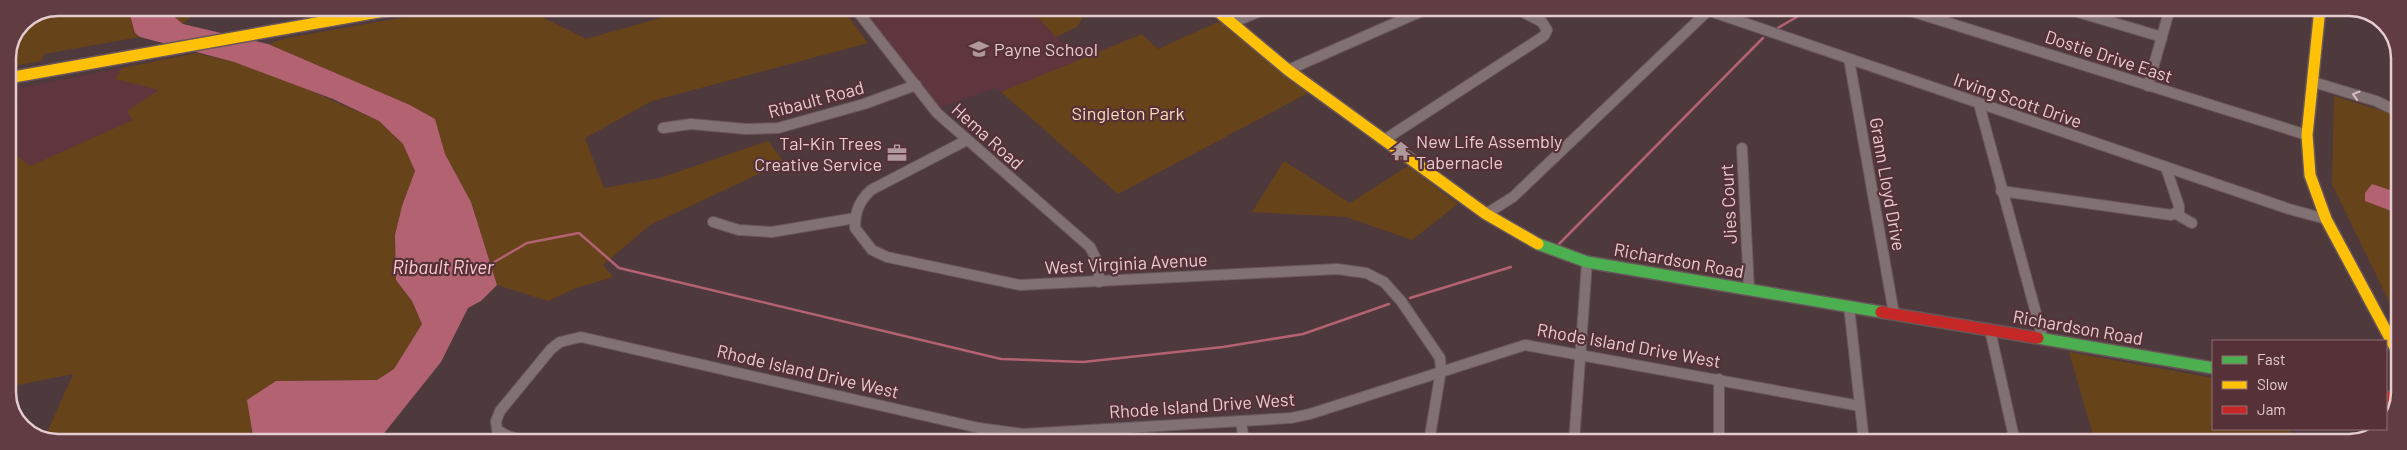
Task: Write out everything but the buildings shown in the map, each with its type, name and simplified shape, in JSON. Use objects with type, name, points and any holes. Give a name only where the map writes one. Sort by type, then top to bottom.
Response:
[{"type":"main road","points":[[16,68],[305,16]]},
{"type":"main road","points":[[16,77],[355,16]]},
{"type":"main road","name":"Richardson Road","points":[[1224,17],[1288,70],[1384,140],[1486,214],[1514,233],[1539,246],[1587,262],[2212,368]]},
{"type":"main road","points":[[2319,17],[2306,135],[2310,175],[2326,218],[2390,338]]},
{"type":"street","name":"Hema Road","points":[[862,16],[937,112],[1090,247],[1098,263],[1099,282]]},
{"type":"street","points":[[1232,23],[1248,17]]},
{"type":"street","points":[[1288,70],[1409,17]]},
{"type":"street","points":[[1384,140],[1544,36],[1547,30],[1542,22],[1532,17]]},
{"type":"street","points":[[1486,214],[1513,196],[1699,17]]},
{"type":"street","name":"Irving Scott Drive","points":[[1729,17],[2289,210],[2326,218]]},
{"type":"street","name":"Dostie Drive East","points":[[1930,17],[2306,135]]},
{"type":"street","points":[[2094,17],[2162,37]]},
{"type":"street","points":[[2148,86],[2168,17]]},
{"type":"street","name":"Grann Lloyd Drive","points":[[1849,59],[1894,314]]},
{"type":"street","points":[[2313,82],[2376,101],[2391,108]]},
{"type":"street","name":"Ribault Road","points":[[663,128],[691,124],[746,130],[778,128],[864,104],[916,85]]},
{"type":"street","points":[[1979,104],[2001,191],[2043,339]]},
{"type":"street","points":[[713,222],[739,230],[772,232],[854,218],[857,207],[871,190],[968,140]]},
{"type":"street","name":"Jies Court","points":[[1742,148],[1749,289]]},
{"type":"street","points":[[2166,168],[2179,206],[2179,211],[2176,214]]},
{"type":"street","points":[[2001,191],[2164,216],[2176,214],[2192,223]]},
{"type":"street","name":"West Virginia Avenue","points":[[854,218],[855,228],[872,250],[899,261],[1020,285],[1337,269],[1364,272],[1384,282],[1394,293],[1440,358],[1441,370]]},
{"type":"street","points":[[1575,434],[1582,354],[1587,262]]},
{"type":"street","points":[[1849,306],[1863,434]]},
{"type":"street","points":[[1990,330],[2013,434]]},
{"type":"street","name":"Rhode Island Drive West","points":[[503,433],[497,430],[495,423],[501,408],[550,348],[571,338],[588,338],[979,428],[1019,433]]},
{"type":"street","name":"Rhode Island Drive West","points":[[1112,433],[1241,420],[1291,418],[1310,414],[1525,344],[1860,406]]},
{"type":"street","points":[[1430,434],[1441,370]]},
{"type":"street","points":[[1719,379],[1719,434]]},
{"type":"street","points":[[1241,420],[1243,434]]},
{"type":"shaded area","name":"Payne School","points":[[867,16],[1037,16],[1078,60],[1001,92],[995,88],[938,108]]},
{"type":"shaded area","points":[[122,68],[115,79],[159,90],[128,111],[134,120],[30,166],[16,155],[16,102],[21,98],[16,96],[16,88]]},
{"type":"green space","points":[[130,16],[135,33],[140,37],[44,54],[41,61],[16,66],[17,50],[19,42],[28,28],[42,19],[50,17]]},
{"type":"green space","points":[[174,16],[191,16],[183,24]]},
{"type":"green space","points":[[410,16],[540,16],[586,39],[667,16],[848,16],[868,43],[652,101],[585,138],[604,188],[660,178],[768,141],[784,162],[650,225],[603,265],[613,277],[576,288],[548,301],[497,285],[471,202],[445,154],[435,119],[410,105],[268,44],[287,38]]},
{"type":"green space","points":[[1037,16],[1085,16],[1077,27],[1056,37]]},
{"type":"green space","name":"Singleton Park","points":[[1220,21],[1308,93],[1118,194],[1001,92],[1142,34],[1158,49]]},
{"type":"green space","points":[[196,53],[234,62],[302,87],[379,121],[403,144],[415,171],[402,206],[395,235],[396,280],[412,301],[422,324],[394,369],[377,380],[276,381],[251,429],[252,433],[47,432],[73,374],[16,385],[16,155],[30,166],[133,120],[127,111],[159,90],[115,79],[122,68]]},
{"type":"green space","points":[[2334,96],[2391,113],[2390,304],[2332,184]]},
{"type":"green space","points":[[1284,161],[1350,203],[1408,166],[1458,204],[1412,240],[1346,217],[1252,212]]},
{"type":"green space","points":[[2069,352],[2212,378],[2212,430],[2289,430],[2291,434],[2093,434]]},
{"type":"water","name":"Ribault River","points":[[130,16],[174,16],[183,24],[268,44],[410,105],[435,119],[445,154],[471,202],[497,285],[481,301],[468,308],[441,362],[384,433],[253,433],[247,400],[276,381],[377,380],[394,369],[422,324],[412,301],[396,280],[395,235],[402,206],[415,171],[403,144],[379,121],[333,99],[234,62],[140,37],[135,33]]},
{"type":"water","points":[[2372,184],[2391,190],[2391,211],[2365,201],[2365,193]]},
{"type":"waterway","points":[[1778,28],[1797,17]]},
{"type":"waterway","points":[[1559,244],[1763,38]]},
{"type":"waterway","points":[[491,264],[527,243],[579,233],[619,268],[1001,359],[1083,362],[1223,347],[1303,334],[1389,304]]},
{"type":"waterway","points":[[1410,298],[1511,267]]},
{"type":"traffic: fast","points":[[1538,244],[1587,262],[1881,312]]},
{"type":"traffic: fast","points":[[2038,338],[2212,368]]},
{"type":"traffic: slow","points":[[16,77],[355,16]]},
{"type":"traffic: slow","points":[[1224,17],[1288,70],[1486,214],[1538,244]]},
{"type":"traffic: slow","points":[[2319,17],[2307,135],[2310,175],[2326,219],[2390,339]]},
{"type":"traffic: jam","points":[[1881,312],[2038,338]]},
{"type":"place","name":"Payne School","points":[[979,49]]},
{"type":"place","name":"New Life Assembly Tabernacle","points":[[1401,151]]},
{"type":"place","name":"Tal-Kin Trees Creative Service","points":[[897,153]]}]
